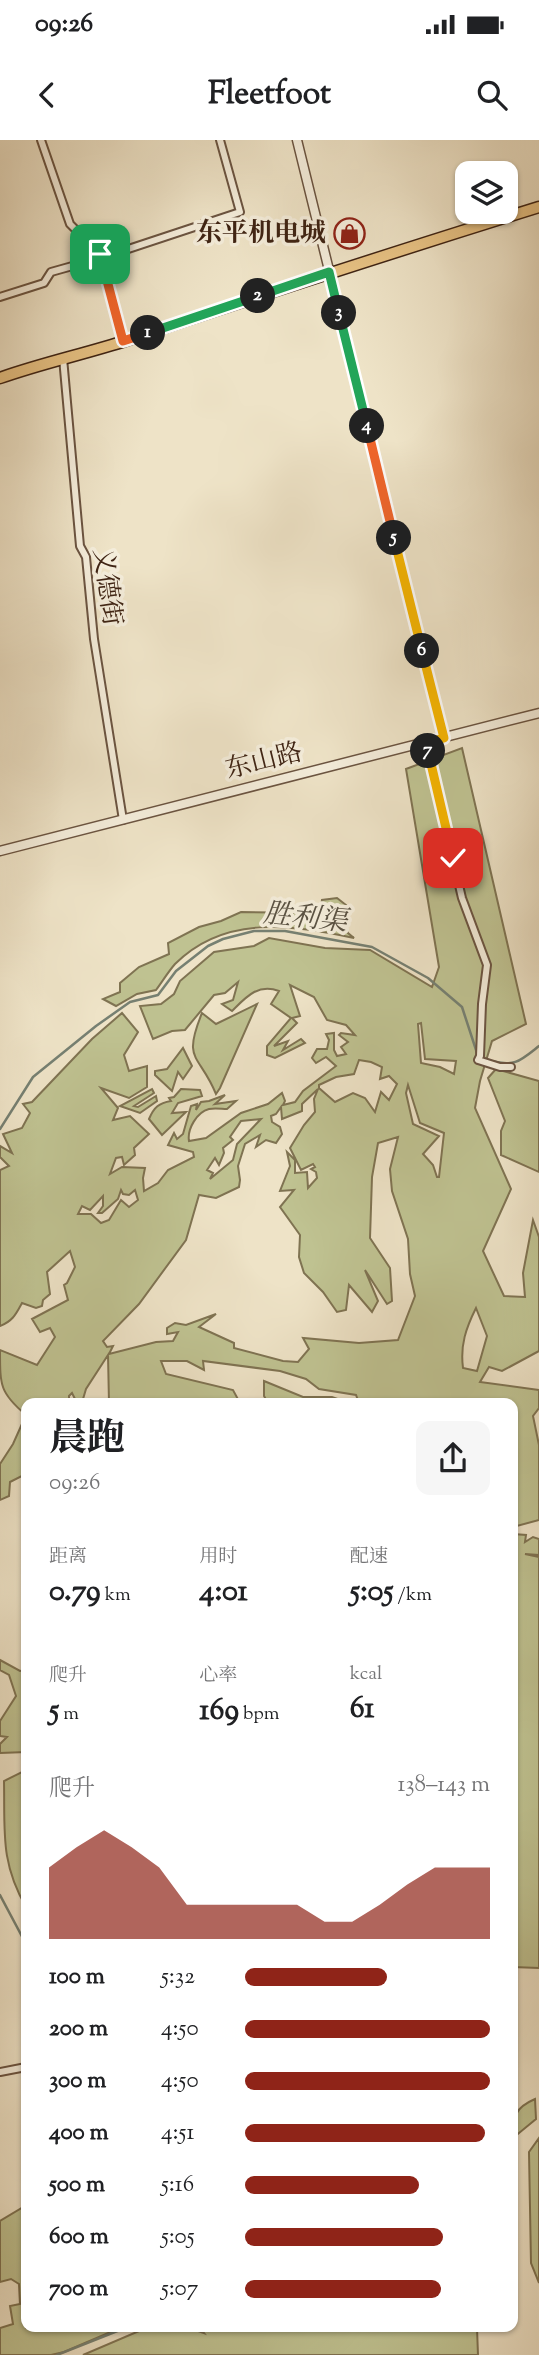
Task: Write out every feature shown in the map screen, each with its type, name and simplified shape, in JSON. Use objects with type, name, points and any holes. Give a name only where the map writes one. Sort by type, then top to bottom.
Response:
[{"type":"main road","points":[[0,378],[123,341],[329,272],[539,208]]},
{"type":"street","points":[[41,140],[70,224],[100,254],[123,341]]},
{"type":"street","points":[[0,297],[44,283],[51,272],[240,212],[220,140]]},
{"type":"street","points":[[297,140],[444,738]]},
{"type":"street","name":"义德街","points":[[62,358],[80,546],[86,557],[94,639],[123,820]]},
{"type":"street","name":"东山路","points":[[0,851],[539,713]]},
{"type":"street","points":[[426,743],[462,898],[487,965],[478,1060],[500,1068],[510,1067]]},
{"type":"street","points":[[0,2072],[21,2068]]},
{"type":"green space","points":[[462,748],[526,1024],[492,1041],[475,1108],[511,1189],[483,1251],[504,1296],[525,1297],[523,1273],[533,1220],[539,1237],[539,1351],[502,1371],[489,1367],[480,1382],[539,1390],[539,1408],[533,1416],[539,1445],[539,1520],[518,1526],[518,1398],[357,1398],[356,1395],[319,1389],[306,1379],[280,1371],[203,1361],[204,1370],[187,1361],[161,1361],[166,1374],[233,1390],[237,1398],[109,1398],[108,1355],[86,1389],[83,1398],[74,1398],[72,1393],[69,1396],[21,1398],[21,1410],[6,1394],[1,1381],[0,1350],[37,1365],[55,1337],[50,1328],[40,1332],[32,1319],[68,1300],[64,1285],[75,1267],[70,1251],[47,1272],[50,1294],[43,1300],[42,1306],[36,1308],[22,1303],[16,1314],[0,1326],[0,1170],[9,1166],[0,1157],[0,1146],[12,1153],[3,1134],[22,1128],[30,1113],[23,1104],[32,1102],[92,1039],[122,1013],[138,1032],[124,1055],[129,1071],[147,1066],[147,1087],[129,1098],[101,1088],[118,1108],[113,1120],[130,1116],[149,1134],[134,1148],[135,1155],[124,1165],[122,1157],[116,1158],[110,1174],[122,1167],[145,1168],[144,1191],[158,1183],[168,1170],[194,1157],[193,1152],[168,1145],[174,1133],[177,1139],[183,1134],[191,1106],[197,1104],[196,1110],[201,1102],[225,1095],[215,1104],[236,1101],[227,1109],[209,1109],[197,1117],[191,1126],[189,1141],[206,1138],[241,1113],[268,1104],[282,1093],[285,1101],[283,1105],[295,1102],[303,1091],[336,1066],[326,1057],[316,1063],[312,1058],[317,1049],[327,1049],[329,1040],[326,1034],[334,1033],[334,1050],[337,1056],[346,1054],[341,1047],[348,1042],[339,1035],[355,1035],[346,1025],[327,1020],[314,997],[290,985],[300,1016],[292,1018],[297,1023],[274,1046],[288,1041],[283,1050],[301,1039],[305,1043],[275,1058],[267,1055],[267,1046],[291,1018],[271,1004],[279,991],[259,990],[247,996],[232,1011],[222,1004],[233,1000],[238,982],[225,993],[214,995],[185,1030],[172,1031],[153,1039],[140,1006],[161,1004],[174,994],[180,981],[214,952],[254,946],[269,938],[325,948],[370,950],[432,987],[439,967],[406,769]],"holes":[[[421,1023],[425,1059],[456,1061],[454,1074],[440,1067],[421,1063],[418,1024]],[[359,1060],[371,1062],[382,1067],[380,1079],[389,1076],[397,1084],[389,1100],[381,1092],[375,1112],[365,1098],[353,1093],[335,1102],[319,1088],[319,1085],[336,1077],[354,1074]],[[408,1085],[420,1123],[444,1133],[439,1177],[423,1154],[439,1136],[413,1124],[406,1093]],[[318,1089],[314,1099],[315,1112],[290,1148],[301,1170],[313,1164],[315,1167],[311,1169],[316,1172],[317,1178],[308,1188],[307,1172],[295,1173],[295,1160],[287,1152],[290,1166],[280,1191],[294,1190],[280,1207],[300,1235],[299,1257],[304,1273],[323,1292],[337,1312],[346,1310],[349,1285],[372,1312],[378,1301],[365,1270],[387,1304],[392,1301],[390,1268],[370,1238],[372,1177],[378,1143],[398,1137],[390,1169],[392,1191],[408,1239],[410,1274],[415,1296],[398,1340],[359,1343],[303,1338],[309,1349],[298,1362],[283,1361],[234,1348],[234,1343],[199,1327],[216,1314],[186,1325],[175,1323],[167,1328],[167,1334],[178,1332],[173,1341],[156,1342],[109,1354],[113,1346],[107,1347],[103,1341],[139,1304],[186,1240],[199,1195],[216,1198],[239,1187],[238,1166],[245,1144],[260,1135],[256,1147],[266,1140],[276,1143],[282,1134],[280,1127],[272,1122],[271,1116],[281,1107],[282,1119],[302,1111],[302,1104]],[[261,1119],[237,1144],[233,1160],[210,1179],[213,1173],[207,1170],[215,1158],[219,1165],[224,1153],[223,1148],[233,1140],[230,1137],[241,1121]],[[121,1190],[123,1194],[129,1195],[135,1190],[138,1200],[129,1207],[121,1200],[109,1220],[101,1223],[91,1214],[78,1214],[82,1206],[90,1210],[103,1196],[103,1206],[98,1213],[102,1213],[118,1199]],[[476,1308],[487,1336],[477,1371],[463,1368],[462,1360],[463,1344]]]},
{"type":"green space","points":[[337,898],[346,905],[341,918],[348,933],[354,938],[283,927],[237,930],[215,937],[195,948],[175,964],[156,990],[137,994],[116,1006],[103,999],[120,992],[120,983],[139,967],[169,954],[168,943],[199,927],[241,912],[311,913],[321,907],[322,900]]},
{"type":"green space","points":[[257,1004],[216,1094],[193,1049],[202,1013],[216,1024]]},
{"type":"green space","points":[[183,1048],[192,1066],[183,1079],[178,1072],[172,1091],[155,1075],[155,1071],[167,1069]]},
{"type":"green space","points":[[496,1069],[539,1081],[539,1172],[501,1155],[501,1131],[505,1121],[488,1078]]},
{"type":"green space","points":[[152,1089],[154,1093],[134,1106],[138,1107],[156,1096],[157,1101],[140,1113],[120,1106]]},
{"type":"green space","points":[[181,1089],[200,1090],[202,1096],[178,1103],[172,1113],[186,1112],[162,1135],[149,1119],[157,1106],[171,1101],[169,1098],[174,1097]]},
{"type":"green space","points":[[264,1381],[303,1397],[335,1398],[265,1398]]},
{"type":"green space","points":[[21,1426],[21,1476],[10,1482],[9,1496],[0,1500],[0,1464]]},
{"type":"green space","points":[[518,1534],[526,1535],[525,1542],[533,1537],[539,1539],[539,1555],[525,1554],[539,1557],[539,1968],[518,1967]]},
{"type":"green space","points":[[0,1660],[21,1671],[21,1752],[0,1753],[0,1744],[7,1737],[0,1736],[0,1721],[16,1696],[9,1675],[0,1670]]},
{"type":"green space","points":[[21,1772],[21,1897],[8,1861],[4,1781]]},
{"type":"green space","points":[[535,2099],[536,2119],[518,2134],[518,2111]]},
{"type":"green space","points":[[539,2138],[539,2283],[531,2263],[529,2152]]},
{"type":"green space","points":[[21,2209],[21,2332],[111,2332],[51,2355],[0,2355],[0,2328],[13,2324],[10,2306],[20,2304],[19,2284],[11,2279],[0,2282],[0,2221]]},
{"type":"green space","points":[[137,2332],[477,2332],[478,2355],[83,2355]]},
{"type":"waterway","name":"胜利渠","points":[[0,1129],[33,1077],[96,1026],[130,1002],[158,995],[176,971],[208,946],[254,931],[285,931],[372,947],[428,978],[462,1007],[478,1056]]},
{"type":"waterway","name":"胜利渠","points":[[491,1061],[512,1063],[539,1046]]},
{"type":"waterway","name":"胜利渠","points":[[0,1895],[21,1935]]},
{"type":"waterway","name":"胜利渠","points":[[57,2355],[115,2332]]},
{"type":"place","name":"东平机电城","points":[[349,234]]},
{"type":"route","points":[[100,254],[123,341],[329,272],[444,738],[426,743],[453,858]]}]
